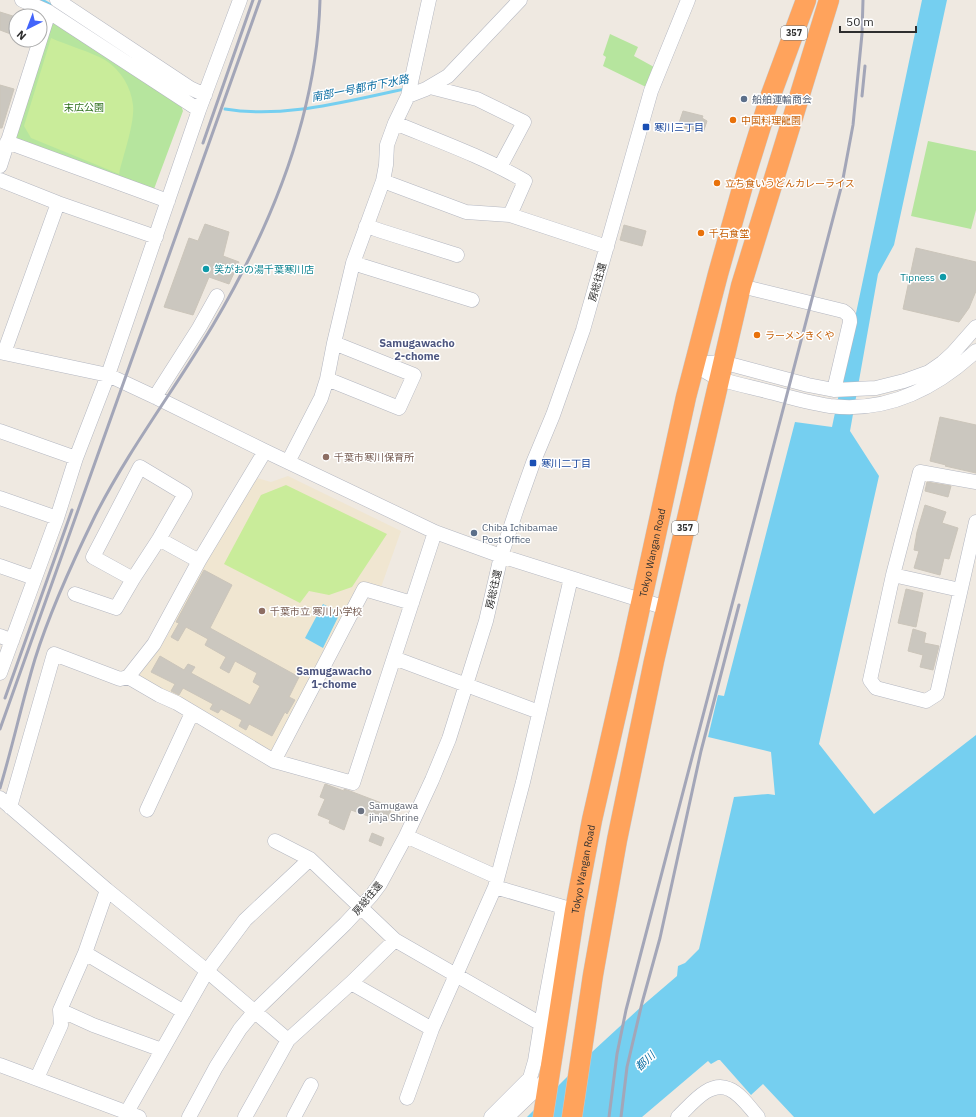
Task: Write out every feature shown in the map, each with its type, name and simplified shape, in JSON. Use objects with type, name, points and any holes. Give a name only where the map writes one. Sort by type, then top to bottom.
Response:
[{"type":"highway","name":"Tokyo Wangan Road","points":[[543,1117],[569,909],[592,820],[694,364],[735,211],[755,144],[806,0]]},
{"type":"highway","name":"357","points":[[572,1117],[593,975],[617,840],[666,608],[741,286],[829,0]]},
{"type":"highway","points":[[548,1086],[566,1060],[569,1051],[578,983],[626,744],[654,661]]},
{"type":"street","points":[[22,0],[49,12],[199,110]]},
{"type":"street","points":[[58,0],[190,88],[205,95]]},
{"type":"street","points":[[0,673],[6,639],[34,578],[57,518],[76,458],[108,375],[199,110],[240,0]]},
{"type":"street","points":[[288,462],[321,398],[327,380],[353,263],[383,181],[386,165],[387,145],[409,91],[429,0]]},
{"type":"street","points":[[409,91],[430,87],[448,76],[520,0]]},
{"type":"street","name":"房総往還","points":[[189,1117],[219,1061],[240,1029],[255,1011],[345,924],[380,884],[406,836],[432,780],[449,738],[486,621],[501,556],[530,471],[554,415],[583,330],[651,91],[688,0]]},
{"type":"street","points":[[0,166],[49,12]]},
{"type":"street","points":[[430,87],[478,99],[524,122],[500,167]]},
{"type":"street","points":[[395,123],[500,167],[525,181],[510,215]]},
{"type":"street","points":[[7,142],[168,201]]},
{"type":"street","points":[[0,180],[58,203],[156,237]]},
{"type":"street","points":[[383,181],[466,212],[510,215],[607,248]]},
{"type":"street","points":[[58,203],[2,353],[108,375],[435,532],[501,556],[666,608]]},
{"type":"street","points":[[366,226],[457,255]]},
{"type":"street","points":[[353,263],[472,300]]},
{"type":"street","points":[[741,286],[847,313],[850,317],[850,322],[834,390]]},
{"type":"street","points":[[156,397],[217,296]]},
{"type":"street","points":[[694,364],[834,390],[876,388],[904,382],[929,372],[942,363],[963,344],[976,327]]},
{"type":"street","points":[[327,380],[399,408],[414,375],[334,343]]},
{"type":"street","points":[[721,370],[814,404],[859,407],[894,402],[918,392],[974,356]]},
{"type":"street","points":[[0,431],[76,458]]},
{"type":"street","points":[[265,451],[199,561],[154,644],[128,677],[120,679],[54,654],[5,803],[107,890],[207,971],[288,1040]]},
{"type":"street","points":[[75,594],[116,608],[185,494],[140,467],[93,557],[133,579]]},
{"type":"street","points":[[976,482],[920,472],[893,575],[870,680],[876,688],[926,701],[937,694],[976,522]]},
{"type":"street","points":[[0,498],[57,518]]},
{"type":"street","points":[[128,677],[159,696],[178,703],[192,713],[274,761],[353,783],[435,532]]},
{"type":"street","points":[[159,539],[199,561]]},
{"type":"street","points":[[0,566],[34,578]]},
{"type":"street","points":[[893,575],[960,590]]},
{"type":"street","points":[[407,1098],[432,1029],[496,882],[523,782],[571,578]]},
{"type":"street","points":[[274,761],[364,589],[412,603]]},
{"type":"street","points":[[394,658],[539,712]]},
{"type":"street","points":[[147,810],[192,713]]},
{"type":"street","points":[[406,836],[496,882],[569,909],[541,1024],[535,1061],[530,1078],[491,1117]]},
{"type":"street","points":[[275,841],[310,859],[395,940],[541,1024]]},
{"type":"street","points":[[3,1066],[133,1114],[162,1050],[207,971],[245,920],[310,859]]},
{"type":"street","points":[[37,1078],[61,1025],[60,1010],[85,953],[107,890]]},
{"type":"street","points":[[245,1117],[288,1040],[351,983],[395,940]]},
{"type":"street","points":[[85,953],[184,1012]]},
{"type":"street","points":[[351,983],[432,1029]]},
{"type":"street","points":[[60,1010],[92,1025],[162,1050]]},
{"type":"street","points":[[294,1117],[311,1086]]},
{"type":"street","points":[[506,1117],[548,1086]]},
{"type":"street","points":[[678,1117],[707,1090],[717,1086],[729,1088],[738,1095],[758,1117]]},
{"type":"shaded area","name":"千葉市立 寒川小学校","points":[[288,476],[401,531],[380,590],[361,584],[273,749],[268,752],[141,680],[138,671],[159,648],[168,635],[171,624],[184,597],[257,478],[271,482]]},
{"type":"green space","name":"末広公園","points":[[59,22],[180,102],[183,111],[154,189],[13,139],[42,48],[48,48],[48,30],[50,24]]},
{"type":"green space","points":[[610,34],[638,47],[634,56],[654,67],[646,87],[603,66],[606,57],[603,55]]},
{"type":"green space","points":[[51,38],[93,54],[111,64],[127,85],[132,98],[133,112],[131,130],[119,174],[31,138],[24,126]]},
{"type":"green space","points":[[928,141],[976,151],[976,210],[971,229],[911,216]]},
{"type":"green space","points":[[286,485],[387,534],[352,587],[329,595],[309,591],[300,603],[224,564],[261,495]]},
{"type":"water","name":"都川","points":[[922,0],[947,0],[894,245],[878,274],[850,431],[879,476],[819,744],[874,814],[976,735],[976,1117],[794,1117],[763,1084],[751,1095],[720,1060],[718,1060],[711,1064],[708,1061],[642,1117],[527,1117],[592,1052],[677,976],[678,966],[685,963],[699,949],[734,797],[768,794],[775,795],[771,752],[708,737],[718,695],[724,696],[795,422],[832,427]]},
{"type":"water","points":[[323,604],[340,613],[323,648],[305,638]]},
{"type":"building","points":[[0,12],[8,14],[8,33],[0,30]]},
{"type":"building","points":[[0,85],[14,89],[2,128],[0,128]]},
{"type":"building","points":[[683,111],[703,116],[702,118],[707,121],[703,133],[678,126]]},
{"type":"building","name":"笑がおの湯千葉寒川店","points":[[205,224],[229,232],[223,256],[239,262],[229,284],[209,277],[193,315],[164,307],[189,238],[198,241]]},
{"type":"building","points":[[624,225],[646,231],[642,246],[620,240]]},
{"type":"building","name":"Tipness","points":[[916,248],[976,262],[976,291],[969,308],[959,322],[903,309]]},
{"type":"building","points":[[940,417],[976,425],[976,473],[930,461]]},
{"type":"building","points":[[927,482],[951,486],[948,497],[925,491]]},
{"type":"building","points":[[925,505],[946,512],[942,523],[958,528],[949,559],[944,558],[940,575],[914,568],[919,551],[914,550],[917,532]]},
{"type":"building","points":[[204,570],[232,585],[210,628],[299,677],[289,697],[295,700],[287,714],[285,712],[272,736],[249,724],[246,730],[239,726],[242,720],[221,709],[218,713],[210,709],[213,704],[183,688],[179,695],[171,691],[175,684],[151,672],[160,656],[184,670],[188,664],[195,667],[191,673],[250,705],[260,686],[253,682],[257,673],[235,661],[229,673],[220,668],[226,657],[205,645],[208,639],[186,627],[178,641],[171,637],[179,623],[176,622]]},
{"type":"building","points":[[906,589],[923,593],[916,627],[898,623]]},
{"type":"building","points":[[913,629],[926,633],[924,643],[939,646],[933,670],[920,667],[923,655],[908,651]]},
{"type":"building","points":[[325,784],[344,791],[344,789],[350,791],[392,807],[387,821],[351,810],[344,830],[329,823],[330,820],[318,815],[325,799],[320,797]]},
{"type":"building","points":[[372,833],[384,838],[381,846],[369,841]]},
{"type":"waterway","name":"南部一号都市下水路","points":[[42,0],[58,9]]},
{"type":"waterway","name":"南部一号都市下水路","points":[[225,109],[247,112],[292,110],[338,103],[405,89]]},
{"type":"railway","points":[[203,143],[253,0]]},
{"type":"railway","points":[[0,729],[260,0]]},
{"type":"railway","points":[[0,788],[35,659],[62,586],[78,551],[108,491],[122,467],[198,349],[234,288],[272,209],[300,128],[310,86],[317,43],[320,0]]},
{"type":"railway","points":[[609,1117],[617,1054],[626,1010],[842,184],[853,125],[862,34],[863,0]]},
{"type":"railway","points":[[862,96],[865,66]]},
{"type":"railway","points":[[5,698],[72,510]]},
{"type":"railway","points":[[621,1117],[627,1067],[642,1003],[660,938],[701,751],[739,605]]},
{"type":"place","name":"船舶運輸商会","points":[[744,99]]},
{"type":"place","name":"中国料理龍園","points":[[733,120]]},
{"type":"place","name":"寒川三丁目","points":[[646,127]]},
{"type":"place","name":"立ち食いうどんカレーライス","points":[[717,183]]},
{"type":"place","name":"千石食堂","points":[[701,233]]},
{"type":"place","name":"笑がおの湯千葉寒川店","points":[[206,269]]},
{"type":"place","name":"Tipness","points":[[943,277]]},
{"type":"place","name":"ラーメンきくや","points":[[757,335]]},
{"type":"place","name":"千葉市寒川保育所","points":[[326,457]]},
{"type":"place","name":"寒川二丁目","points":[[533,463]]},
{"type":"place","name":"Chiba Ichibamae Post Office","points":[[474,533]]},
{"type":"place","name":"千葉市立 寒川小学校","points":[[262,611]]},
{"type":"place","name":"Samugawa jinja Shrine","points":[[361,811]]},
{"type":"district","name":"Samugawacho 2-chome","points":[[417,349]]},
{"type":"district","name":"Samugawacho 1-chome","points":[[334,677]]}]
